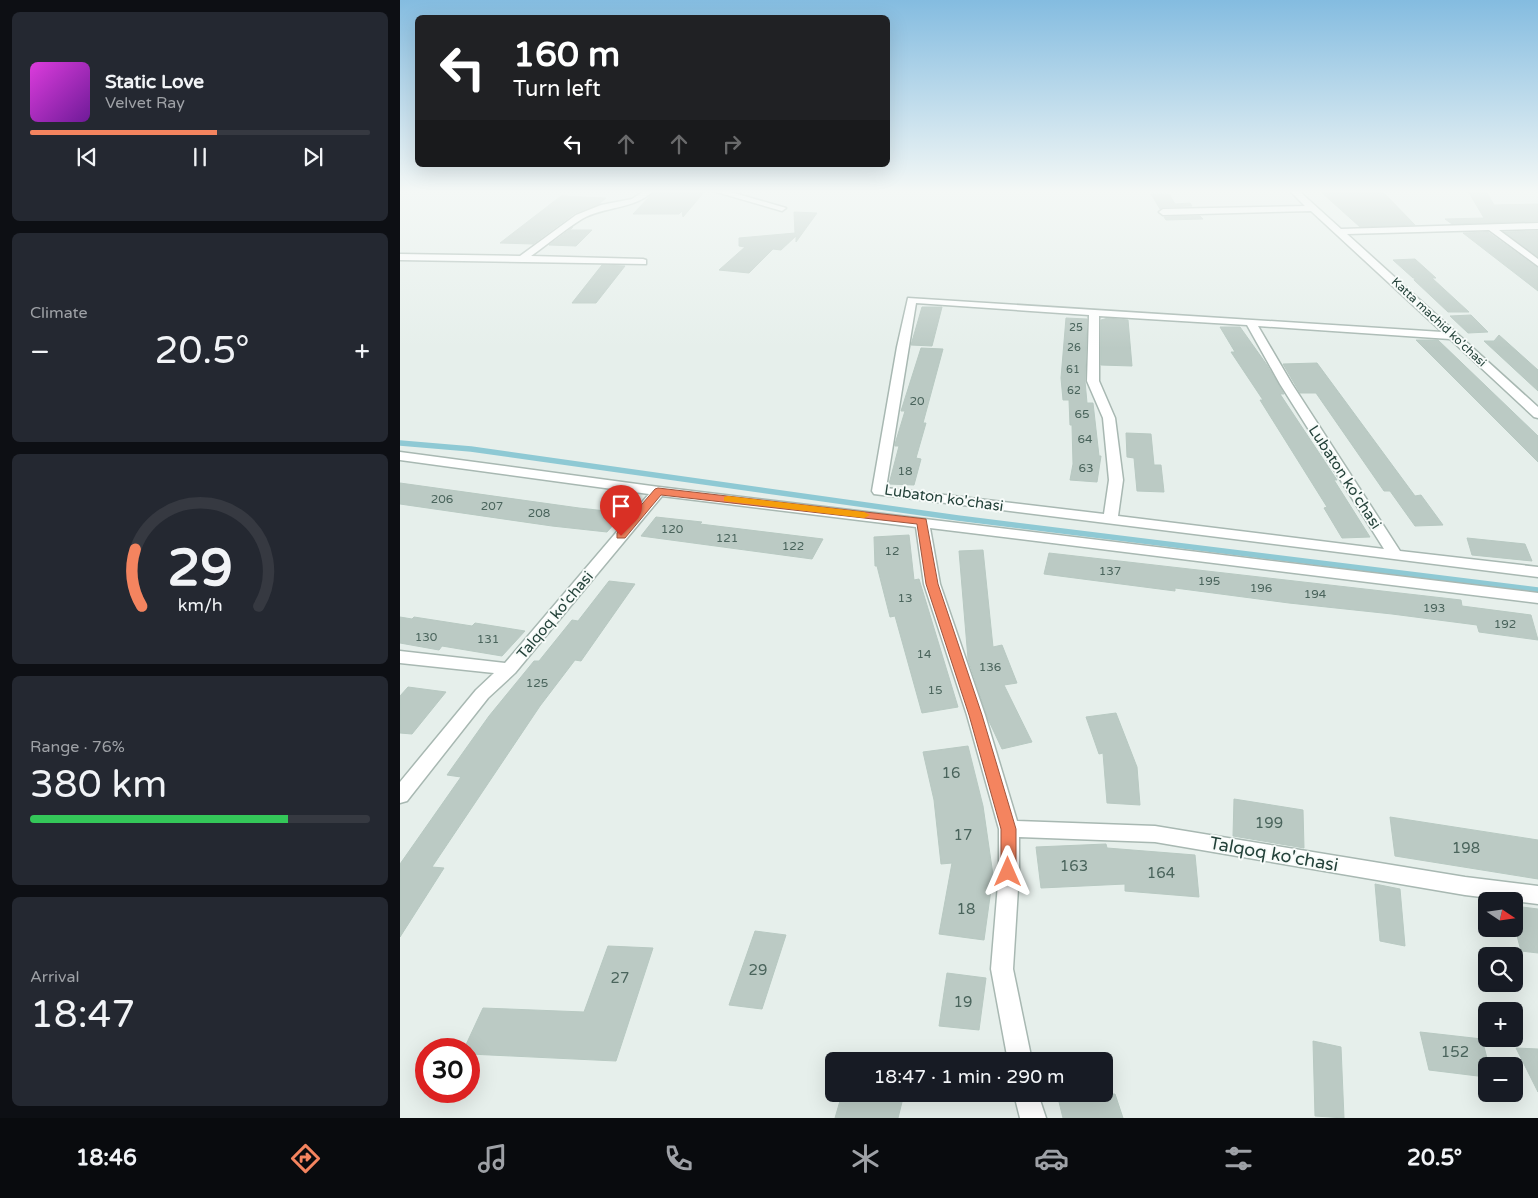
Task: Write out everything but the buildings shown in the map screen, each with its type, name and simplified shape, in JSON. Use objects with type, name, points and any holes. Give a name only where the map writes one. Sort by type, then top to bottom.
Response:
[{"type":"street","points":[[522,259],[543,243]]},
{"type":"street","name":"Katta machid ko'chasi","points":[[1353,243],[1538,414]]},
{"type":"street","points":[[1512,243],[1538,263]]},
{"type":"street","points":[[400,257],[643,262]]},
{"type":"street","name":"Lubaton ko'chasi","points":[[1094,312],[912,300],[900,349],[889,438],[878,491],[1538,572]]},
{"type":"street","points":[[1110,520],[1116,480],[1109,418],[1094,381],[1094,312],[1454,336]]},
{"type":"street","name":"Lubaton ko'chasi","points":[[1251,322],[1286,384],[1394,553]]},
{"type":"street","points":[[400,456],[658,491],[1538,598]]},
{"type":"street","name":"Talqoq ko'chasi","points":[[400,796],[482,694],[509,669],[658,491]]},
{"type":"street","points":[[922,522],[932,584],[976,715],[1009,829],[1002,969],[1018,1052]]},
{"type":"street","name":"Talqoq ko'chasi","points":[[400,657],[509,669]]},
{"type":"street","name":"Talqoq ko'chasi","points":[[1009,829],[1155,834],[1465,886],[1538,895]]},
{"type":"street","points":[[1028,1102],[1033,1118]]},
{"type":"waterway","points":[[400,443],[471,449],[958,518],[1538,590]]},
{"type":"slow traffic","points":[[728,499],[864,515]]},
{"type":"route","points":[[621,536],[658,491],[922,522],[932,584],[976,715],[1009,829],[1008,872]]}]
